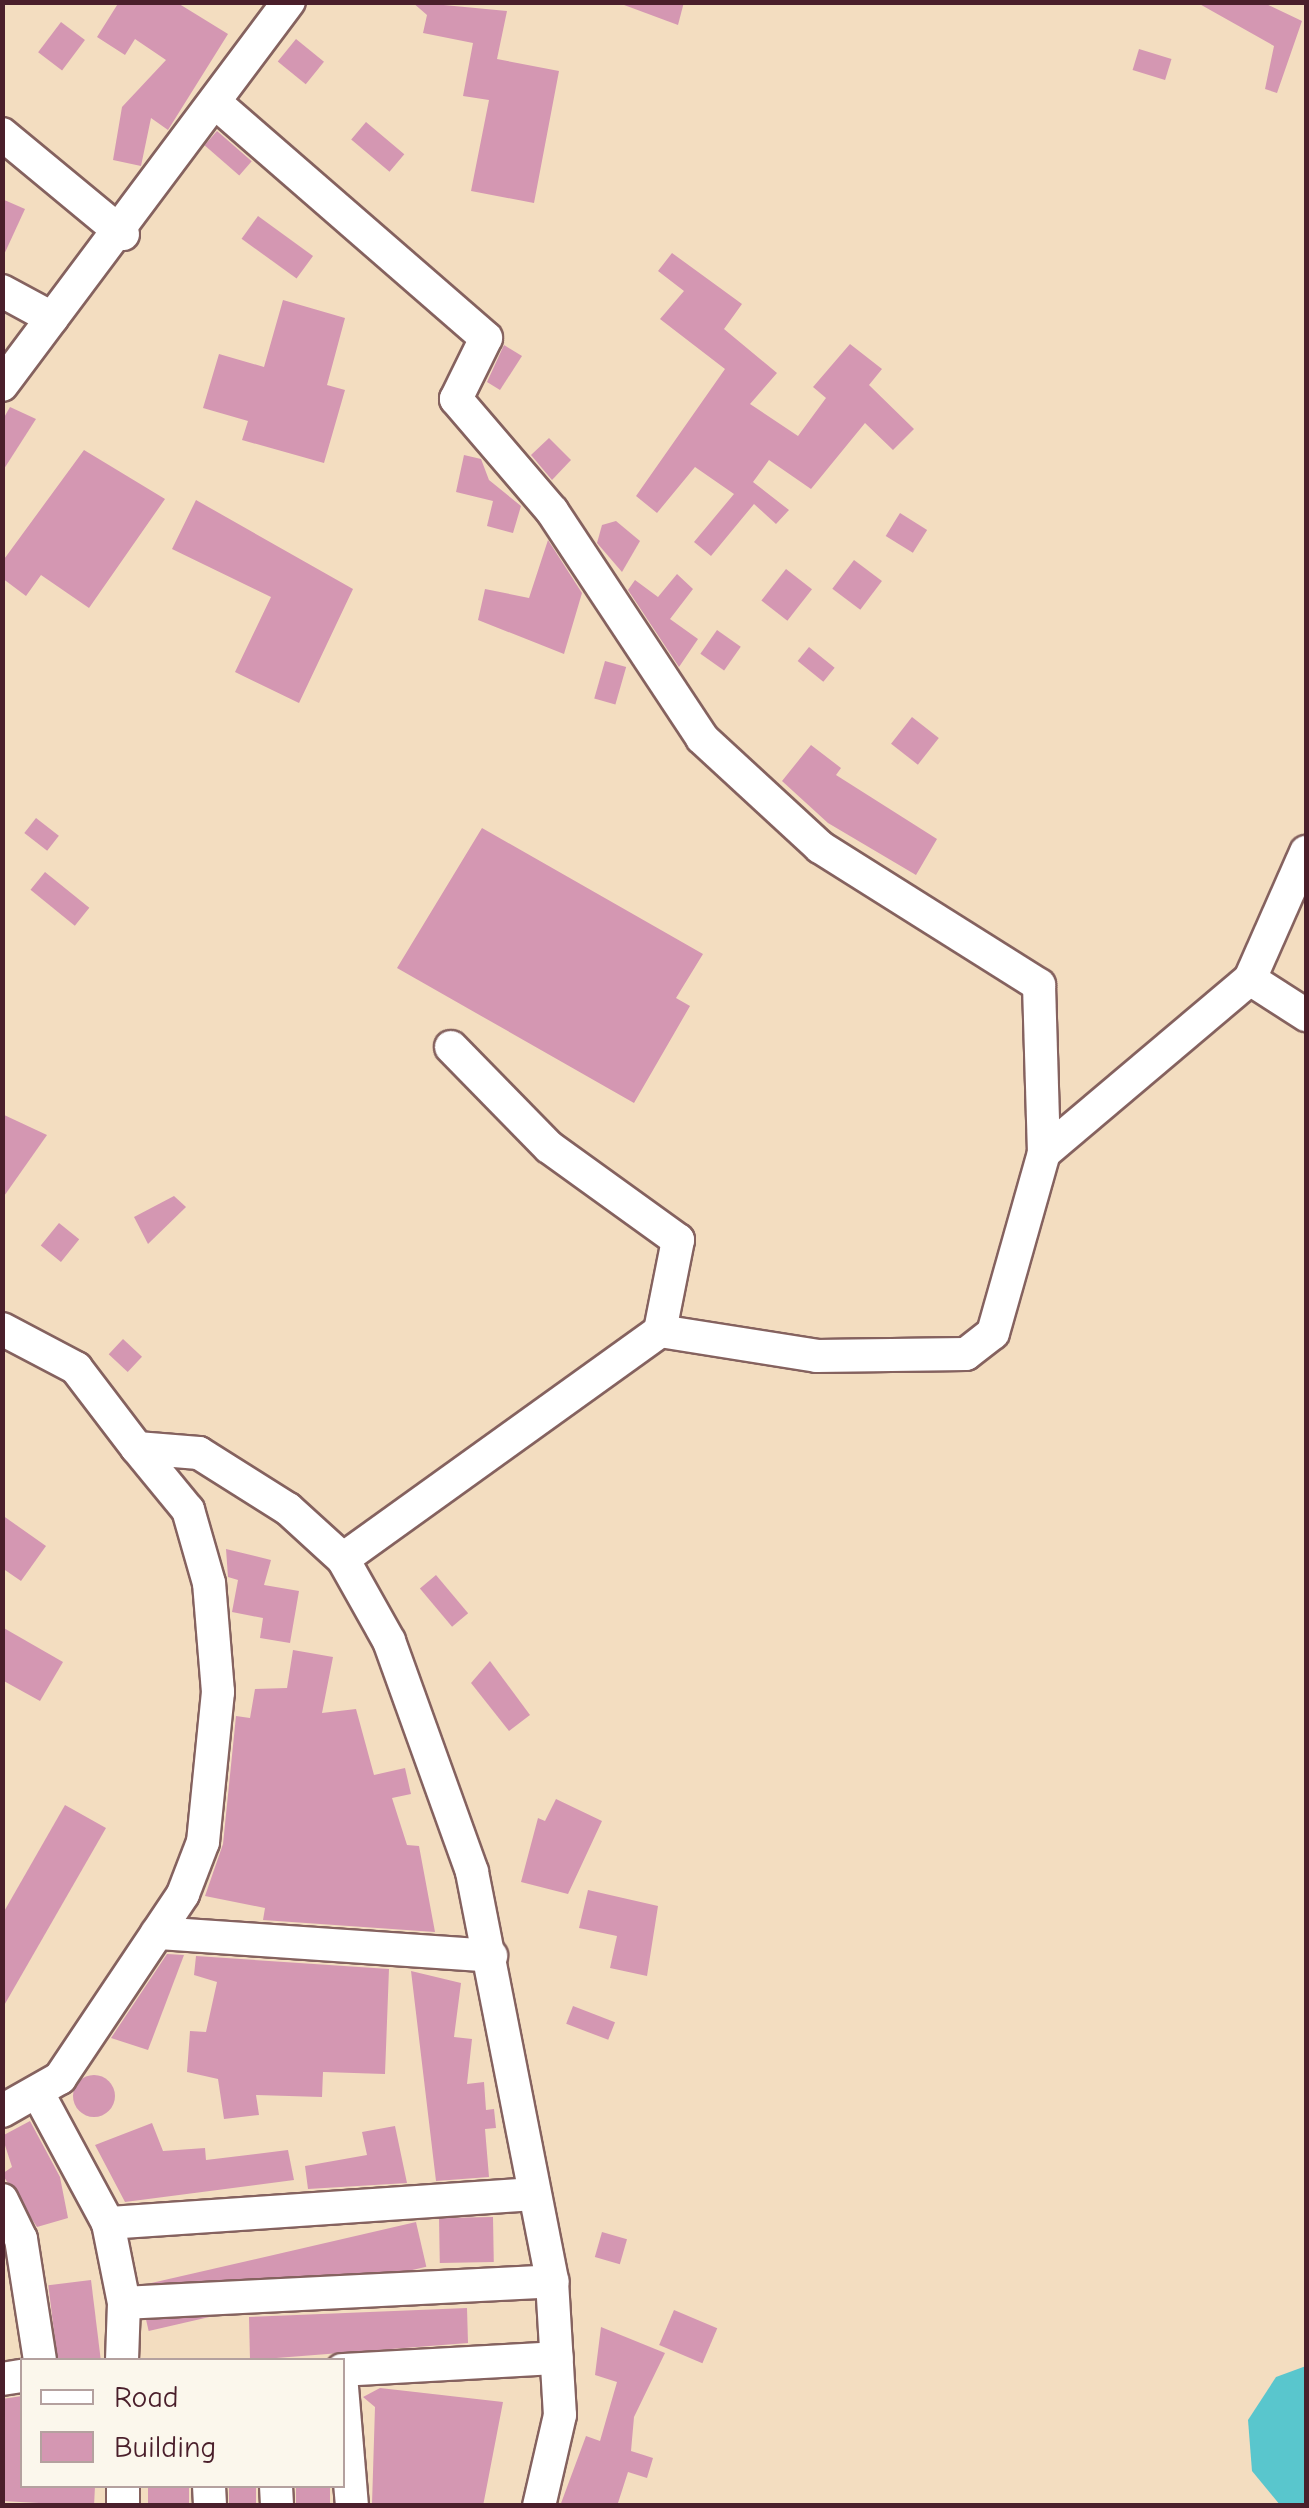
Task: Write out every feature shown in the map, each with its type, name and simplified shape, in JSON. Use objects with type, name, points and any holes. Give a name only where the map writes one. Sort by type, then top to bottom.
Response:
[{"type":"street","points":[[2,385],[123,234],[188,130],[218,104],[289,2]]},
{"type":"street","points":[[218,104],[486,338],[456,399],[552,511],[702,738],[820,847],[1040,985],[1044,1153],[993,1333],[966,1354],[817,1356],[660,1330]]},
{"type":"street","points":[[2,134],[123,234]]},
{"type":"street","points":[[2,291],[52,318]]},
{"type":"street","points":[[1044,1153],[1250,979],[1306,852]]},
{"type":"street","points":[[1250,979],[1306,1015]]},
{"type":"street","points":[[342,1559],[660,1330],[678,1240],[550,1147],[451,1046]]},
{"type":"street","points":[[2,1329],[76,1368],[188,1510],[209,1583],[218,1692],[202,1842],[157,1932],[39,2095],[2,2112]]},
{"type":"street","points":[[137,1448],[199,1453],[288,1509],[342,1559],[389,1641],[444,1788],[490,1956],[552,2281],[560,2415],[539,2506]]},
{"type":"street","points":[[157,1932],[490,1956]]},
{"type":"street","points":[[39,2095],[108,2223],[124,2303],[122,2358]]},
{"type":"street","points":[[108,2223],[533,2194]]},
{"type":"street","points":[[2,2200],[21,2239],[40,2358]]},
{"type":"street","points":[[124,2303],[552,2281]]},
{"type":"street","points":[[345,2370],[558,2358]]},
{"type":"street","points":[[345,2423],[352,2506]]},
{"type":"water","points":[[1306,2366],[1306,2505],[1280,2505],[1252,2471],[1248,2420],[1276,2377]]},
{"type":"building","points":[[119,2],[176,2],[228,34],[168,130],[151,118],[141,166],[113,160],[122,107],[166,60],[135,39],[125,55],[97,37]]},
{"type":"building","points":[[412,2],[507,11],[497,59],[559,71],[534,203],[471,191],[489,100],[463,96],[473,43],[423,33],[427,15]]},
{"type":"building","points":[[616,2],[684,2],[678,25]]},
{"type":"building","points":[[1196,2],[1262,2],[1302,21],[1277,93],[1265,89],[1274,46]]},
{"type":"building","points":[[61,22],[85,40],[62,70],[38,52]]},
{"type":"building","points":[[296,39],[324,62],[306,84],[278,62]]},
{"type":"building","points":[[1139,49],[1172,59],[1165,80],[1133,70]]},
{"type":"building","points":[[366,122],[404,154],[390,172],[351,140]]},
{"type":"building","points":[[217,131],[252,161],[239,176],[205,145]]},
{"type":"building","points":[[2,199],[25,209],[2,259]]},
{"type":"building","points":[[258,216],[313,256],[297,279],[242,239]]},
{"type":"building","points":[[672,253],[742,304],[724,329],[777,373],[750,404],[798,436],[826,398],[813,387],[850,344],[882,369],[869,385],[914,429],[893,450],[865,423],[811,489],[769,460],[753,482],[789,510],[776,524],[754,504],[711,556],[694,542],[734,494],[695,467],[657,513],[636,496],[725,369],[660,319],[684,291],[658,271]]},
{"type":"building","points":[[283,300],[345,318],[327,385],[345,390],[324,463],[242,440],[248,421],[203,408],[219,354],[264,367]]},
{"type":"building","points":[[504,345],[522,356],[500,390],[487,382]]},
{"type":"building","points":[[10,407],[36,419],[2,472],[2,421]]},
{"type":"building","points":[[549,438],[571,460],[552,480],[531,455]]},
{"type":"building","points":[[84,450],[165,499],[89,608],[41,575],[26,596],[2,578],[2,562]]},
{"type":"building","points":[[464,455],[481,459],[489,480],[521,506],[513,533],[487,526],[493,501],[456,492]]},
{"type":"building","points":[[196,500],[353,589],[299,703],[235,672],[271,597],[172,549]]},
{"type":"building","points":[[900,513],[927,530],[913,553],[886,536]]},
{"type":"building","points":[[616,521],[640,541],[622,572],[597,543],[602,525]]},
{"type":"building","points":[[548,540],[582,593],[564,654],[478,620],[485,589],[529,598]]},
{"type":"building","points":[[854,560],[882,581],[860,610],[832,589]]},
{"type":"building","points":[[786,569],[812,589],[787,621],[761,601]]},
{"type":"building","points":[[677,574],[693,589],[670,619],[698,639],[679,667],[628,590],[635,580],[658,597]]},
{"type":"building","points":[[717,630],[741,647],[724,670],[700,654]]},
{"type":"building","points":[[809,647],[835,668],[823,682],[798,661]]},
{"type":"building","points":[[605,661],[626,667],[615,705],[594,698]]},
{"type":"building","points":[[912,717],[939,738],[918,765],[891,744]]},
{"type":"building","points":[[811,745],[841,768],[836,775],[937,839],[916,875],[828,823],[782,781]]},
{"type":"building","points":[[36,818],[59,836],[47,851],[24,833]]},
{"type":"building","points":[[482,828],[703,954],[676,998],[690,1006],[634,1103],[397,968]]},
{"type":"building","points":[[45,872],[89,908],[75,926],[31,890]]},
{"type":"building","points":[[2,1114],[47,1135],[2,1199]]},
{"type":"building","points":[[174,1196],[186,1207],[148,1244],[134,1217]]},
{"type":"building","points":[[59,1223],[79,1239],[61,1262],[41,1246]]},
{"type":"building","points":[[123,1339],[142,1357],[128,1372],[109,1354]]},
{"type":"building","points":[[2,1515],[46,1546],[21,1581],[2,1568]]},
{"type":"building","points":[[226,1549],[271,1560],[264,1585],[299,1591],[290,1643],[260,1638],[263,1618],[232,1612],[238,1580],[228,1577]]},
{"type":"building","points":[[436,1575],[468,1613],[452,1627],[420,1588]]},
{"type":"building","points":[[2,1627],[63,1662],[40,1701],[2,1680]]},
{"type":"building","points":[[293,1650],[333,1657],[322,1713],[356,1709],[374,1775],[405,1768],[411,1794],[392,1798],[407,1845],[419,1846],[435,1932],[263,1920],[265,1908],[205,1896],[223,1844],[236,1716],[250,1718],[255,1689],[287,1688]]},
{"type":"building","points":[[490,1661],[530,1715],[509,1731],[471,1683]]},
{"type":"building","points":[[556,1799],[602,1821],[568,1894],[521,1882],[538,1818],[545,1821]]},
{"type":"building","points":[[65,1805],[106,1828],[2,2009],[2,1915]]},
{"type":"building","points":[[588,1890],[658,1906],[647,1976],[610,1968],[617,1936],[579,1928]]},
{"type":"building","points":[[167,1954],[184,1955],[148,2050],[111,2038]]},
{"type":"building","points":[[196,1956],[389,1969],[385,2074],[323,2072],[322,2097],[256,2095],[259,2115],[224,2119],[218,2079],[187,2072],[190,2031],[206,2032],[217,1982],[194,1975]]},
{"type":"building","points":[[411,1971],[461,1983],[454,2037],[472,2039],[467,2084],[484,2082],[486,2110],[494,2109],[496,2128],[485,2129],[489,2177],[436,2181]]},
{"type":"building","points":[[573,2006],[615,2022],[608,2040],[566,2024]]},
{"type":"building","points":[[94,2075],[109,2081],[115,2096],[109,2111],[94,2117],[79,2111],[73,2096],[79,2081]]},
{"type":"building","points":[[30,2121],[60,2177],[68,2218],[37,2227],[2,2174],[12,2167],[2,2136]]},
{"type":"building","points":[[152,2123],[163,2151],[205,2148],[206,2160],[288,2150],[294,2180],[125,2202],[95,2145]]},
{"type":"building","points":[[395,2126],[407,2183],[308,2189],[305,2166],[367,2155],[362,2132]]},
{"type":"building","points":[[493,2217],[494,2262],[440,2263],[439,2218]]},
{"type":"building","points":[[416,2222],[426,2267],[149,2331],[138,2286]]},
{"type":"building","points":[[602,2232],[627,2239],[620,2264],[595,2257]]},
{"type":"building","points":[[91,2280],[101,2358],[57,2358],[48,2285]]},
{"type":"building","points":[[467,2308],[468,2343],[250,2358],[249,2317]]},
{"type":"building","points":[[674,2310],[717,2328],[702,2363],[659,2345]]},
{"type":"building","points":[[601,2327],[665,2353],[634,2417],[631,2451],[653,2458],[647,2478],[628,2472],[617,2506],[560,2506],[586,2436],[600,2441],[617,2382],[595,2375]]},
{"type":"building","points":[[380,2388],[503,2402],[483,2506],[372,2504],[375,2407],[363,2397]]},
{"type":"building","points":[[20,2396],[20,2488],[95,2488],[94,2506],[2,2501],[2,2399]]},
{"type":"building","points":[[148,2488],[189,2488],[189,2506],[148,2506]]},
{"type":"building","points":[[229,2488],[256,2488],[256,2506],[229,2506]]},
{"type":"building","points":[[296,2488],[330,2488],[330,2506],[296,2506]]}]
